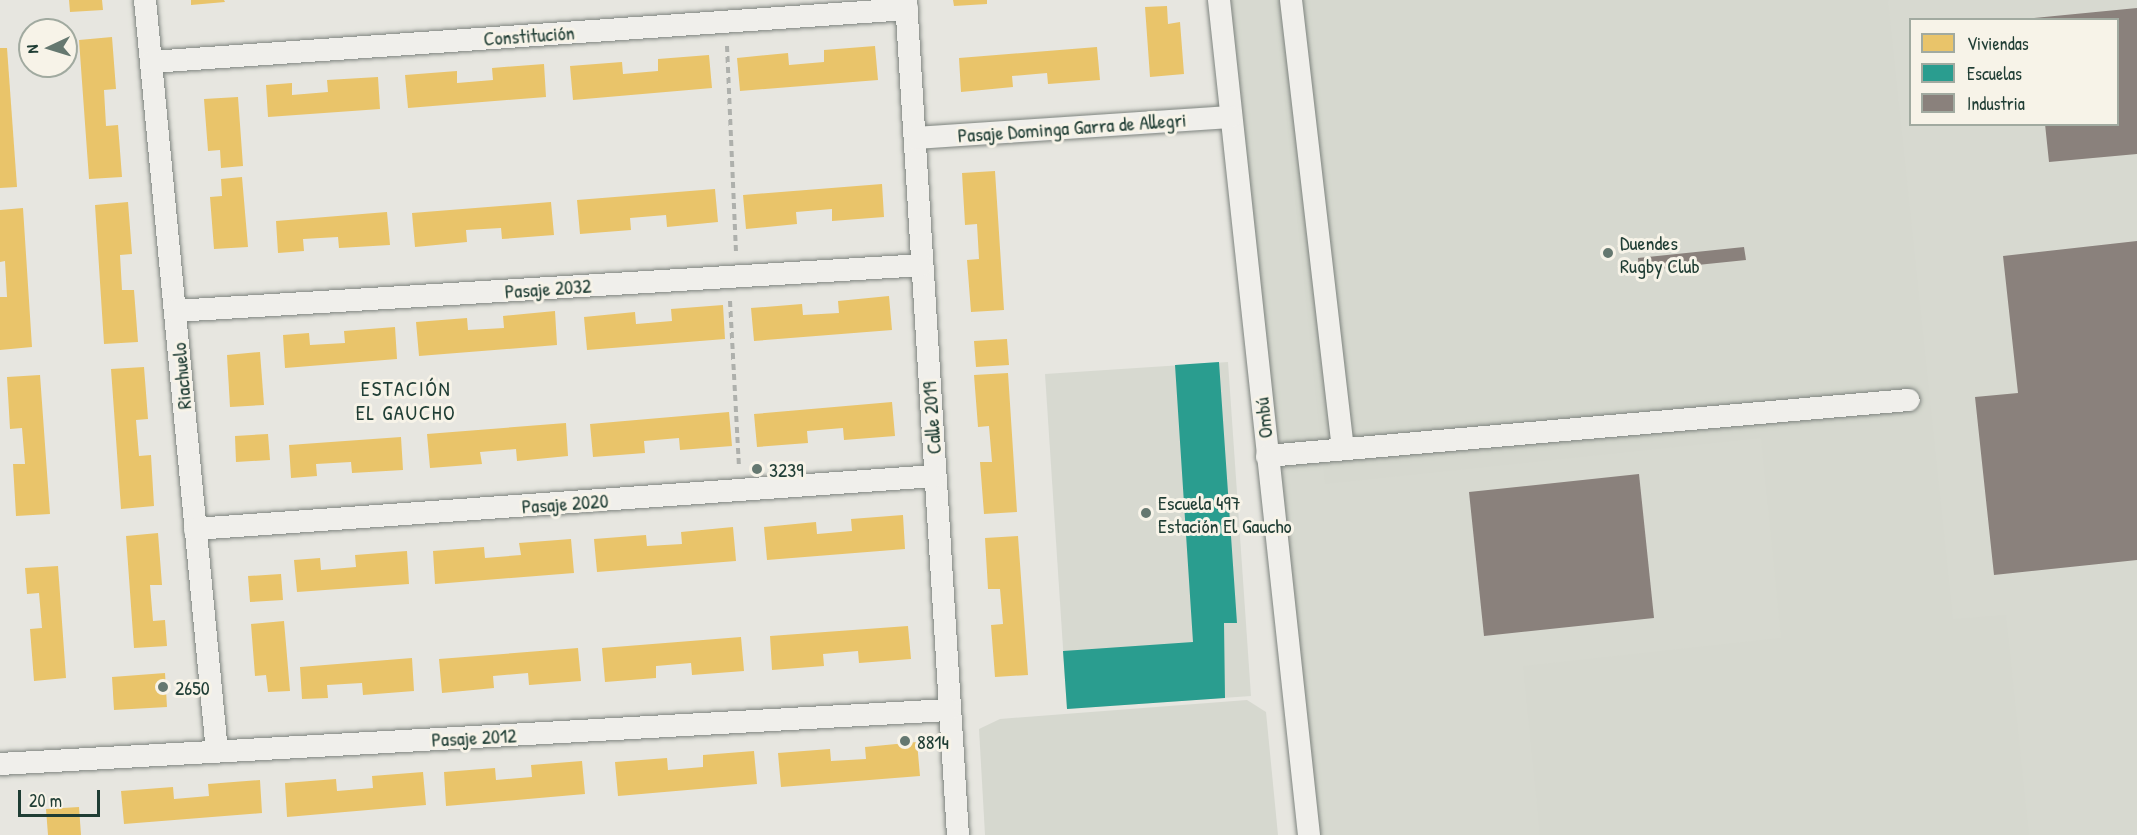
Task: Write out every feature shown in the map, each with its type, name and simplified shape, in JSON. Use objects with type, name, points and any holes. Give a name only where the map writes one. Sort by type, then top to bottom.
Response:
[{"type":"street","name":"Riachuelo","points":[[145,0],[217,752]]},
{"type":"street","name":"Ombú","points":[[1219,0],[1309,835]]},
{"type":"street","points":[[1291,0],[1343,449]]},
{"type":"street","name":"Constitución","points":[[151,62],[906,4]]},
{"type":"street","name":"Calle 2019","points":[[906,4],[948,710],[958,835]]},
{"type":"street","name":"Pasaje Dominga Garra de Allegri","points":[[915,138],[1230,117]]},
{"type":"street","name":"Pasaje 2032","points":[[174,311],[922,265]]},
{"type":"street","points":[[1267,456],[1909,400]]},
{"type":"street","name":"Pasaje 2020","points":[[195,529],[935,476]]},
{"type":"street","name":"Pasaje 2012","points":[[0,764],[948,710]]},
{"type":"shaded area","points":[[1219,0],[2137,0],[2137,835],[1309,835]]},
{"type":"shaded area","name":"Duendes Rugby Club","points":[[1274,0],[1888,0],[1953,619],[2006,615],[2029,835],[1540,835],[1523,666],[1781,638],[1761,438],[1325,484]]},
{"type":"shaded area","name":"Escuela 497 Estación El Gaucho","points":[[1228,362],[1251,696],[1067,709],[1045,374]]},
{"type":"shaded area","points":[[1247,700],[1266,712],[1278,835],[985,835],[979,729],[1000,719]]},
{"type":"building: Viviendas","points":[[69,0],[102,0],[103,10],[70,12]]},
{"type":"building: Viviendas","points":[[191,0],[224,0],[225,2],[191,5]]},
{"type":"building: Viviendas","points":[[953,0],[987,0],[987,4],[954,6]]},
{"type":"building: Viviendas","points":[[1167,6],[1168,24],[1180,22],[1184,74],[1150,77],[1145,7]]},
{"type":"building: Viviendas","points":[[112,37],[116,89],[104,90],[106,126],[118,125],[122,177],[89,179],[79,40]]},
{"type":"building: Viviendas","points":[[875,46],[878,80],[740,91],[737,58],[788,53],[789,65],[824,62],[824,50]]},
{"type":"building: Viviendas","points":[[1097,47],[1100,80],[1048,84],[1047,73],[1012,76],[1013,87],[961,92],[959,58]]},
{"type":"building: Viviendas","points":[[0,48],[7,48],[17,187],[0,188]]},
{"type":"building: Viviendas","points":[[709,55],[712,88],[573,100],[570,66],[622,62],[623,74],[658,71],[658,59]]},
{"type":"building: Viviendas","points":[[544,64],[546,97],[408,108],[405,75],[457,71],[457,83],[493,80],[492,68]]},
{"type":"building: Viviendas","points":[[378,77],[380,109],[268,117],[266,85],[292,83],[292,95],[328,92],[327,80]]},
{"type":"building: Viviendas","points":[[238,97],[243,166],[221,168],[220,150],[208,151],[204,99]]},
{"type":"building: Viviendas","points":[[995,171],[1004,310],[971,312],[967,260],[979,259],[977,224],[965,225],[962,173]]},
{"type":"building: Viviendas","points":[[242,177],[248,247],[214,249],[210,197],[222,196],[221,179]]},
{"type":"building: Viviendas","points":[[882,184],[884,217],[832,221],[832,209],[796,212],[797,224],[746,229],[743,195]]},
{"type":"building: Viviendas","points":[[715,189],[718,222],[667,227],[666,215],[630,218],[631,230],[580,234],[577,200]]},
{"type":"building: Viviendas","points":[[128,202],[132,254],[120,255],[122,290],[134,290],[138,342],[104,344],[95,205]]},
{"type":"building: Viviendas","points":[[551,202],[554,235],[502,239],[501,228],[466,230],[467,242],[415,247],[412,213]]},
{"type":"building: Viviendas","points":[[23,208],[32,347],[0,350],[0,297],[7,297],[5,261],[0,262],[0,210]]},
{"type":"building: Viviendas","points":[[387,212],[390,245],[339,248],[338,237],[303,239],[304,251],[278,253],[276,221]]},
{"type":"building: Viviendas","points":[[889,296],[892,330],[754,341],[751,308],[802,304],[803,315],[839,313],[838,301]]},
{"type":"building: Viviendas","points":[[723,305],[725,339],[587,350],[584,317],[635,312],[636,324],[672,321],[671,309]]},
{"type":"building: Viviendas","points":[[555,311],[557,345],[419,356],[416,322],[467,318],[468,330],[504,328],[503,316]]},
{"type":"building: Viviendas","points":[[395,327],[397,359],[285,368],[283,335],[309,333],[310,345],[345,343],[344,331]]},
{"type":"building: Viviendas","points":[[1007,339],[1009,365],[976,367],[974,341]]},
{"type":"building: Viviendas","points":[[260,352],[264,405],[230,407],[227,355]]},
{"type":"building: Viviendas","points":[[144,367],[148,419],[136,420],[139,456],[151,455],[154,506],[121,509],[111,369]]},
{"type":"building: Viviendas","points":[[1008,373],[1017,512],[984,514],[980,462],[992,462],[989,426],[978,427],[974,375]]},
{"type":"building: Viviendas","points":[[40,375],[50,514],[16,516],[13,464],[25,464],[22,428],[10,429],[7,377]]},
{"type":"building: Viviendas","points":[[892,402],[895,436],[844,440],[843,428],[807,431],[808,443],[757,447],[754,414]]},
{"type":"building: Viviendas","points":[[729,412],[732,446],[680,450],[679,438],[644,441],[645,453],[593,457],[590,424]]},
{"type":"building: Viviendas","points":[[566,423],[568,456],[517,461],[516,449],[480,452],[482,464],[430,468],[427,434]]},
{"type":"building: Viviendas","points":[[268,434],[270,460],[236,462],[235,436]]},
{"type":"building: Viviendas","points":[[401,437],[403,470],[352,473],[351,462],[316,464],[317,476],[291,478],[289,445]]},
{"type":"building: Viviendas","points":[[903,515],[905,549],[767,560],[764,527],[816,522],[817,534],[852,531],[851,519]]},
{"type":"building: Viviendas","points":[[733,527],[736,561],[597,572],[594,539],[646,535],[647,546],[682,544],[681,532]]},
{"type":"building: Viviendas","points":[[158,533],[162,585],[150,585],[153,621],[165,620],[167,646],[134,648],[126,536]]},
{"type":"building: Viviendas","points":[[1018,536],[1028,675],[995,677],[991,625],[1003,624],[1000,589],[988,589],[985,538]]},
{"type":"building: Viviendas","points":[[571,539],[574,573],[435,584],[433,551],[484,547],[485,558],[521,555],[519,543]]},
{"type":"building: Viviendas","points":[[407,551],[409,584],[297,592],[294,560],[320,558],[321,570],[356,567],[355,555]]},
{"type":"building: Viviendas","points":[[58,566],[66,678],[34,681],[30,629],[42,628],[39,593],[27,594],[25,568]]},
{"type":"building: Viviendas","points":[[281,574],[283,600],[250,602],[248,576]]},
{"type":"building: Viviendas","points":[[284,621],[290,691],[268,692],[266,675],[255,676],[251,624]]},
{"type":"building: Viviendas","points":[[908,626],[911,659],[859,663],[858,651],[823,654],[824,666],[772,670],[770,636]]},
{"type":"building: Viviendas","points":[[741,637],[744,671],[692,675],[691,663],[656,666],[656,678],[605,682],[602,648]]},
{"type":"building: Viviendas","points":[[578,648],[581,681],[529,685],[528,673],[493,676],[494,688],[442,693],[439,659]]},
{"type":"building: Viviendas","points":[[412,658],[414,691],[363,695],[362,683],[327,685],[328,698],[302,699],[300,667]]},
{"type":"building: Viviendas","points":[[165,673],[167,707],[114,710],[112,677]]},
{"type":"building: Viviendas","points":[[917,742],[920,776],[781,787],[778,753],[830,749],[831,761],[866,759],[865,747]]},
{"type":"building: Viviendas","points":[[754,751],[757,784],[618,796],[615,762],[667,758],[668,770],[703,767],[703,755]]},
{"type":"building: Viviendas","points":[[582,761],[585,794],[446,806],[444,772],[495,768],[496,780],[532,777],[531,765]]},
{"type":"building: Viviendas","points":[[423,772],[426,805],[287,817],[285,783],[336,779],[337,791],[373,788],[372,776]]},
{"type":"building: Viviendas","points":[[260,780],[262,813],[124,824],[121,791],[173,787],[174,799],[209,796],[208,784]]},
{"type":"building: Viviendas","points":[[79,807],[81,835],[48,835],[46,809]]},
{"type":"building: Escuelas","points":[[1219,362],[1237,623],[1224,623],[1225,698],[1067,709],[1063,651],[1193,642],[1175,365]]},
{"type":"building: Industria","points":[[2137,8],[2137,154],[2049,162],[2045,126],[2119,126],[2119,18],[2034,18]]},
{"type":"building: Industria","points":[[2137,241],[2137,560],[1994,575],[1975,397],[2018,393],[2003,256]]},
{"type":"building: Industria","points":[[1744,247],[1746,260],[1639,271],[1638,258]]},
{"type":"building: Industria","points":[[1639,474],[1654,618],[1484,636],[1469,492]]},
{"type":"place","name":"Duendes Rugby Club","points":[[1608,253]]},
{"type":"place","name":"3239","points":[[757,469]]},
{"type":"place","name":"Escuela 497 Estación El Gaucho","points":[[1146,513]]},
{"type":"place","name":"2650","points":[[163,687]]},
{"type":"place","name":"8814","points":[[905,741]]},
{"type":"district","name":"ESTACIÓN EL GAUCHO","points":[[406,401]]}]
